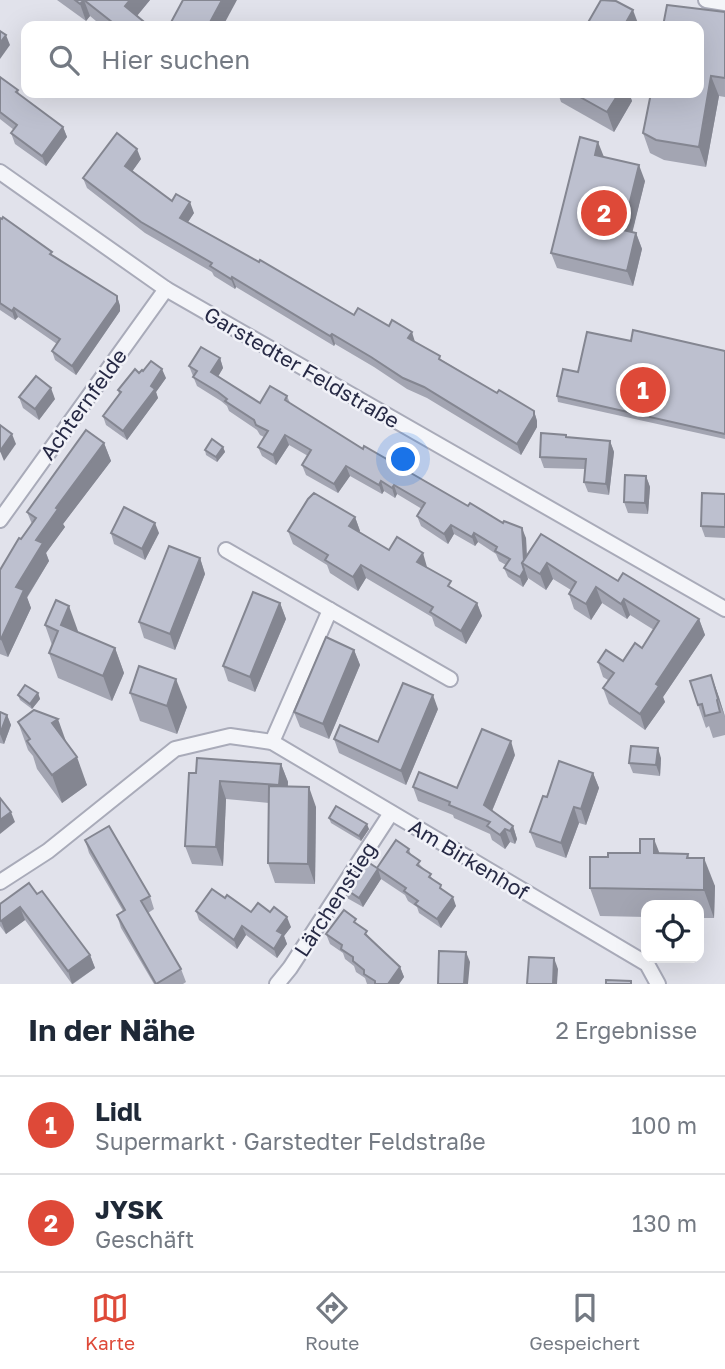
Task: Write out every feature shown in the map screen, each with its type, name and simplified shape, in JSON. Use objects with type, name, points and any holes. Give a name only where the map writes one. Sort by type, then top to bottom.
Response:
[{"type":"street","points":[[706,0],[725,3]]},
{"type":"street","name":"Garstedter Feldstraße","points":[[0,172],[166,289],[725,608]]},
{"type":"street","name":"Achternfelde","points":[[0,520],[166,289]]},
{"type":"street","points":[[226,550],[450,680]]},
{"type":"street","points":[[272,742],[330,610]]},
{"type":"street","name":"Am Birkenhof","points":[[0,882],[48,851],[175,749],[230,736],[272,742],[647,964],[658,984]]},
{"type":"street","name":"Lärchenstieg","points":[[277,984],[391,813]]},
{"type":"building","points":[[84,0],[130,0],[125,6],[143,21],[111,21]]},
{"type":"building","points":[[183,0],[222,0],[211,21],[172,21]]},
{"type":"building","points":[[601,0],[616,1],[633,10],[627,21],[589,21]]},
{"type":"building","points":[[667,5],[725,12],[725,78],[711,76],[699,147],[656,140],[643,133],[650,98],[704,98],[704,21],[664,21]]},
{"type":"building","points":[[0,31],[6,35],[0,43]]},
{"type":"building","points":[[0,77],[18,90],[16,92],[21,98],[63,127],[42,156],[11,133],[17,125],[0,112]]},
{"type":"building","points":[[582,98],[616,98],[607,112]]},
{"type":"building","points":[[117,133],[137,149],[125,166],[172,201],[176,194],[190,202],[180,218],[259,262],[260,260],[354,315],[358,308],[389,326],[392,320],[412,332],[408,338],[440,356],[439,359],[534,411],[534,416],[517,444],[424,387],[403,378],[332,334],[330,336],[232,277],[231,279],[210,266],[212,263],[141,222],[83,178]]},
{"type":"building","points":[[580,137],[598,142],[595,155],[639,165],[623,230],[636,233],[627,271],[551,253]]},
{"type":"building","points":[[3,217],[52,252],[50,254],[117,296],[117,302],[72,366],[52,351],[60,339],[14,308],[12,311],[0,303],[0,218]]},
{"type":"building","points":[[633,330],[725,351],[725,434],[557,396],[563,369],[578,372],[587,332],[631,341]]},
{"type":"building","points":[[201,347],[220,358],[211,372],[260,403],[270,386],[287,396],[285,400],[363,449],[364,446],[468,506],[470,503],[503,523],[504,521],[522,528],[524,570],[520,577],[504,568],[510,559],[495,551],[497,547],[474,533],[472,537],[451,525],[444,534],[417,516],[425,503],[394,485],[392,488],[381,481],[379,485],[346,466],[334,484],[302,465],[311,450],[285,435],[273,455],[258,447],[268,431],[225,401],[227,399],[218,392],[193,377],[197,371],[189,366]]},
{"type":"building","points":[[151,361],[162,369],[151,386],[155,389],[123,431],[103,416],[121,392],[118,390],[135,369],[139,373],[143,371]]},
{"type":"building","points":[[36,376],[51,388],[35,409],[19,397]]},
{"type":"building","points":[[0,425],[12,434],[0,451]]},
{"type":"building","points":[[86,430],[104,443],[36,540],[43,543],[16,587],[24,590],[1,639],[0,570],[19,538],[21,539],[36,518],[27,512]]},
{"type":"building","points":[[541,433],[610,441],[606,484],[584,482],[586,459],[540,457]]},
{"type":"building","points":[[212,439],[223,447],[216,457],[205,450]]},
{"type":"building","points":[[625,475],[646,476],[645,503],[624,502]]},
{"type":"building","points":[[314,493],[355,517],[349,526],[389,550],[397,537],[423,553],[417,562],[451,581],[448,586],[477,603],[461,631],[430,612],[433,607],[361,565],[353,577],[325,560],[328,555],[288,531]]},
{"type":"building","points":[[702,493],[725,494],[725,527],[701,526]]},
{"type":"building","points":[[124,507],[155,523],[142,549],[111,533]]},
{"type":"building","points":[[541,534],[618,581],[623,573],[699,619],[656,684],[659,686],[640,714],[603,688],[614,673],[598,662],[606,650],[623,661],[635,643],[642,648],[659,621],[624,599],[621,604],[596,587],[586,604],[569,594],[576,582],[547,563],[540,574],[522,563]]},
{"type":"building","points":[[169,546],[200,558],[170,634],[139,622]]},
{"type":"building","points":[[253,592],[280,603],[250,677],[223,666]]},
{"type":"building","points":[[56,600],[69,606],[61,625],[115,648],[103,676],[49,653],[58,631],[45,625]]},
{"type":"building","points":[[326,637],[354,650],[323,724],[294,712]]},
{"type":"building","points":[[139,666],[176,679],[167,706],[130,693]]},
{"type":"building","points":[[711,675],[720,712],[705,716],[702,704],[698,705],[690,681]]},
{"type":"building","points":[[403,683],[433,695],[401,771],[334,739],[340,725],[378,742]]},
{"type":"building","points":[[25,685],[38,693],[30,704],[18,695]]},
{"type":"building","points":[[34,710],[58,719],[52,723],[77,757],[52,775],[27,741],[30,739],[18,722]]},
{"type":"building","points":[[0,712],[7,715],[0,734]]},
{"type":"building","points":[[482,729],[511,741],[484,805],[513,826],[510,831],[505,829],[500,835],[487,826],[490,822],[413,787],[419,772],[457,788]]},
{"type":"building","points":[[631,746],[658,748],[656,765],[629,763]]},
{"type":"building","points":[[197,758],[281,764],[279,785],[220,781],[216,847],[185,846],[189,773],[196,773]]},
{"type":"building","points":[[559,761],[593,773],[581,809],[574,807],[561,843],[530,832],[543,796],[547,797]]},
{"type":"building","points":[[269,786],[309,787],[308,864],[268,863]]},
{"type":"building","points":[[0,798],[11,812],[0,820]]},
{"type":"building","points":[[336,806],[367,824],[359,836],[329,818]]},
{"type":"building","points":[[109,826],[150,896],[141,901],[181,969],[156,984],[117,915],[125,910],[85,840]]},
{"type":"building","points":[[640,839],[654,839],[654,853],[688,854],[687,858],[704,858],[704,890],[590,888],[590,857],[608,857],[608,853],[640,853]]},
{"type":"building","points":[[396,840],[420,861],[417,865],[431,874],[429,877],[441,885],[440,888],[453,897],[437,919],[415,904],[418,901],[404,891],[406,888],[378,869],[359,898],[344,888],[363,859],[377,868]]},
{"type":"building","points":[[29,883],[37,894],[42,891],[90,955],[68,971],[20,907],[0,920],[0,904]]},
{"type":"building","points":[[212,889],[225,898],[227,895],[251,912],[258,903],[270,912],[274,907],[287,917],[277,931],[283,934],[274,949],[242,926],[234,940],[196,911]]},
{"type":"building","points":[[344,910],[356,919],[354,922],[367,931],[365,934],[400,967],[388,984],[375,984],[353,961],[353,957],[341,949],[342,945],[326,934]]},
{"type":"building","points":[[439,951],[466,952],[464,984],[438,984]]},
{"type":"building","points":[[529,957],[554,958],[553,984],[527,984]]},
{"type":"building","points":[[606,980],[631,981],[631,984],[606,984]]},
{"type":"place","name":"JYSK","points":[[604,213]]},
{"type":"place","name":"Lidl","points":[[643,390]]}]
